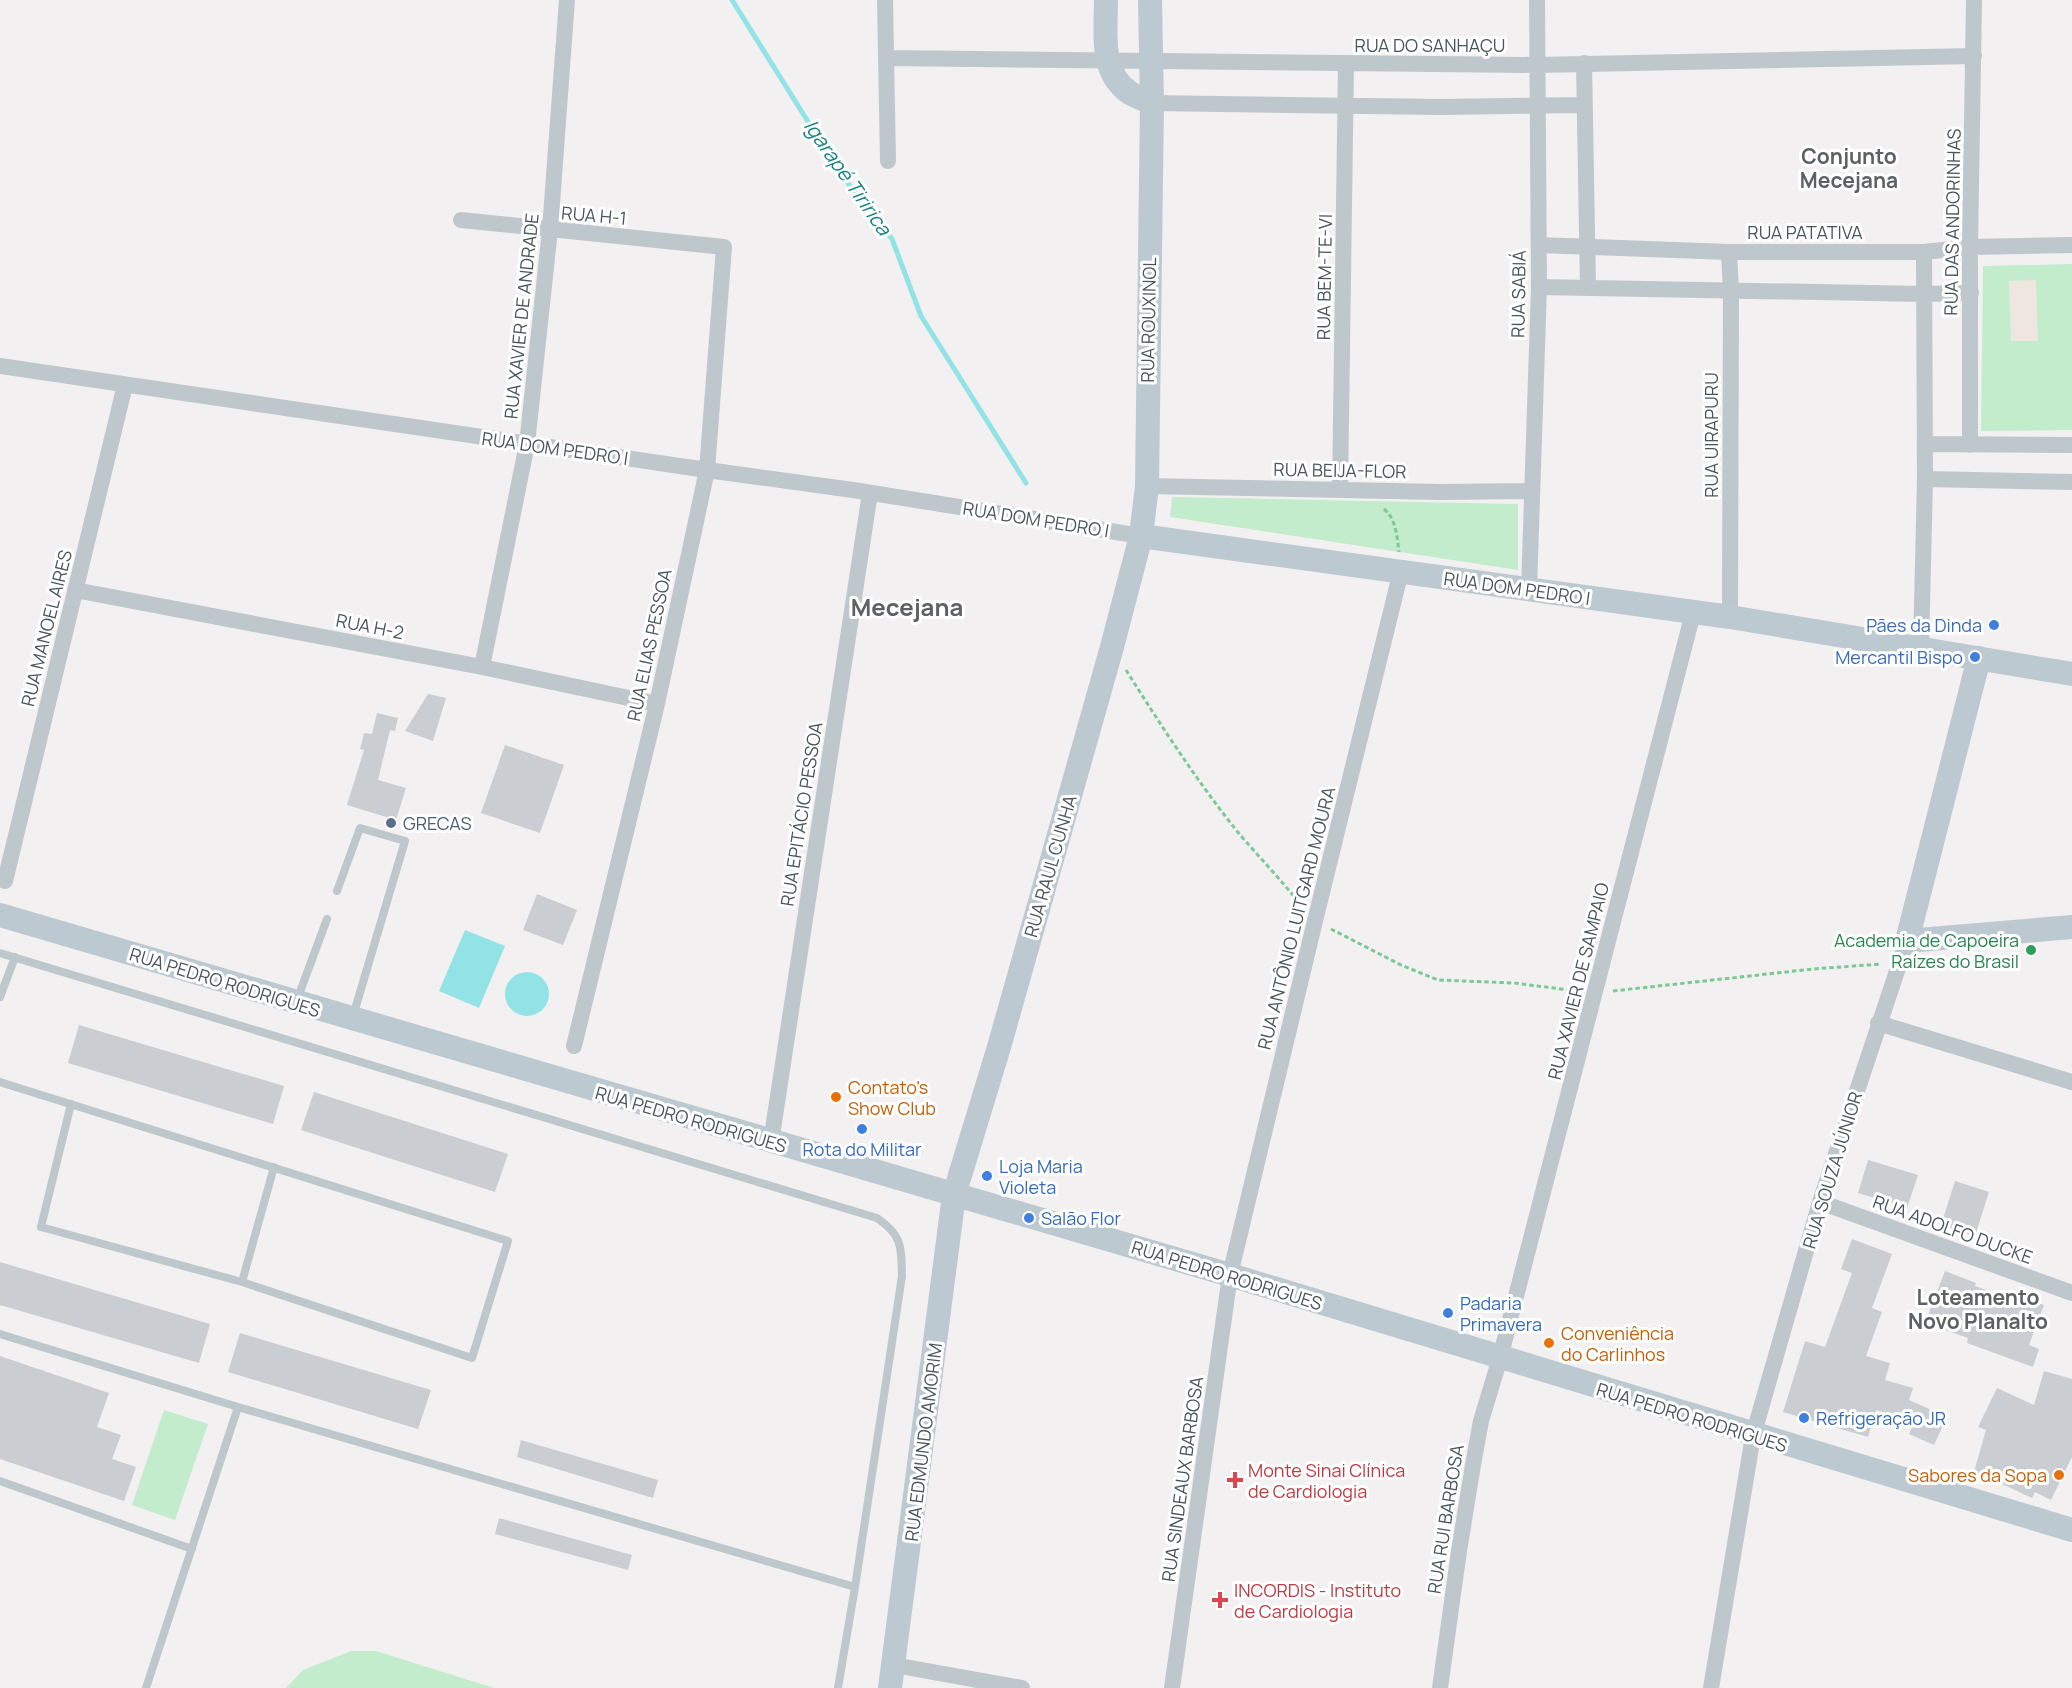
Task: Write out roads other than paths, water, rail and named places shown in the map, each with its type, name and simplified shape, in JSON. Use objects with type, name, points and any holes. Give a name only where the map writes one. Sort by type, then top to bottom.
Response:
[{"type":"street","name":"RUA XAVIER DE ANDRADE","points":[[482,667],[527,444],[550,230],[567,0]]},
{"type":"street","points":[[885,0],[888,161]]},
{"type":"street","points":[[1106,0],[1106,60],[1116,80],[1130,93],[1152,103],[1441,107],[1584,105]]},
{"type":"street","name":"RUA ROUXINOL","points":[[1141,536],[1147,486],[1152,103],[1150,0]]},
{"type":"street","name":"RUA SABIÁ","points":[[1529,589],[1539,286],[1537,0]]},
{"type":"street","name":"RUA DAS ANDORINHAS","points":[[1970,445],[1974,0]]},
{"type":"street","name":"RUA DO SANHAÇU","points":[[886,58],[1537,65],[1974,56]]},
{"type":"street","points":[[1584,63],[1588,287]]},
{"type":"street","name":"RUA BEM-TE-VI","points":[[1340,490],[1346,64]]},
{"type":"street","name":"RUA H-1","points":[[461,220],[724,247]]},
{"type":"street","name":"RUA PATATIVA","points":[[1539,245],[1729,252],[1924,252],[1970,247],[2072,245]]},
{"type":"street","name":"RUA ELIAS PESSOA","points":[[574,1046],[657,704],[707,470],[724,247]]},
{"type":"street","name":"RUA UIRAPURU","points":[[1729,252],[1731,617]]},
{"type":"street","name":"RUA DAS ANDORINHAS","points":[[1921,648],[1925,479],[1924,252]]},
{"type":"street","points":[[1539,286],[1731,291],[1971,293]]},
{"type":"street","name":"RUA DOM PEDRO I","points":[[0,366],[870,493],[1141,536],[1731,617],[2072,674]]},
{"type":"street","name":"RUA MANOEL AIRES","points":[[5,880],[125,385]]},
{"type":"street","points":[[1925,444],[2072,446]]},
{"type":"street","points":[[1925,479],[2072,482]]},
{"type":"street","name":"RUA BEIJA-FLOR","points":[[1147,486],[1362,491],[1532,491]]},
{"type":"street","name":"RUA EPITÁCIO PESSOA","points":[[771,1142],[870,493]]},
{"type":"street","name":"RUA RAUL CUNHA","points":[[954,1195],[999,1047],[1113,647],[1141,536]]},
{"type":"street","name":"RUA ANTÔNIO LUITGARD MOURA","points":[[1230,1275],[1314,921],[1401,571]]},
{"type":"street","name":"RUA H-2","points":[[75,590],[482,667],[657,704]]},
{"type":"street","name":"RUA XAVIER DE SAMPAIO","points":[[1500,1358],[1693,613]]},
{"type":"street","name":"RUA SOUZA JÚNIOR","points":[[1711,1688],[1753,1436],[1820,1202],[1878,1023],[1904,952],[1979,658]]},
{"type":"street","name":"RUA PEDRO RODRIGUES","points":[[0,915],[352,1020],[1230,1275],[1753,1436],[2072,1530]]},
{"type":"street","points":[[1904,952],[2072,927]]},
{"type":"street","points":[[1878,1023],[2072,1082]]},
{"type":"street","name":"RUA EDMUNDO AMORIM","points":[[892,1676],[954,1195]]},
{"type":"street","name":"RUA ADOLFO DUCKE","points":[[1820,1202],[2072,1293]]},
{"type":"street","name":"RUA SINDEAUX BARBOSA","points":[[1172,1688],[1230,1275]]},
{"type":"street","name":"RUA RUI BARBOSA","points":[[1440,1688],[1459,1551],[1481,1421],[1500,1358]]},
{"type":"street","points":[[892,1676],[1022,1688]]},
{"type":"lane","points":[[338,891],[360,828],[405,841],[352,1020]]},
{"type":"lane","points":[[296,1003],[327,919]]},
{"type":"lane","points":[[0,953],[878,1218],[892,1228],[899,1241],[902,1276],[838,1688]]},
{"type":"lane","points":[[0,997],[15,957]]},
{"type":"lane","points":[[0,1082],[71,1104],[273,1167],[508,1241],[472,1358],[242,1282],[41,1227],[71,1104]]},
{"type":"lane","points":[[242,1282],[273,1167]]},
{"type":"lane","points":[[0,1334],[238,1407],[855,1587]]},
{"type":"lane","points":[[146,1688],[238,1407]]},
{"type":"lane","points":[[0,1481],[192,1549]]},
{"type":"water","points":[[465,930],[505,946],[479,1008],[439,991]]},
{"type":"water","points":[[527,972],[543,978],[549,994],[543,1010],[527,1016],[511,1010],[505,994],[511,978]]},
{"type":"waterway","name":"Igarapé Tiririca","points":[[732,0],[840,173],[892,239],[921,316],[1026,483]]},
{"type":"place","name":"Pães da Dinda","points":[[1994,625]]},
{"type":"place","name":"Mercantil Bispo","points":[[1975,657]]},
{"type":"place","name":"GRECAS","points":[[391,823]]},
{"type":"place","name":"Academia de Capoeira Raízes do Brasil","points":[[2031,950]]},
{"type":"place","name":"Contato's Show Club","points":[[836,1097]]},
{"type":"place","name":"Rota do Militar","points":[[862,1129]]},
{"type":"place","name":"Loja Maria Violeta","points":[[987,1176]]},
{"type":"place","name":"Salão Flor","points":[[1029,1218]]},
{"type":"place","name":"Padaria Primavera","points":[[1448,1313]]},
{"type":"place","name":"Conveniência do Carlinhos","points":[[1549,1343]]},
{"type":"place","name":"Refrigeração JR","points":[[1804,1418]]},
{"type":"place","name":"Sabores da Sopa","points":[[2059,1475]]},
{"type":"place","name":"Monte Sinai Clínica de Cardiologia","points":[[1235,1480]]},
{"type":"place","name":"INCORDIS - Instituto de Cardiologia","points":[[1220,1600]]},
{"type":"district","name":"Conjunto Mecejana","points":[[1849,168]]},
{"type":"district","name":"Mecejana","points":[[907,606]]},
{"type":"district","name":"Loteamento Novo Planalto","points":[[1978,1309]]}]
